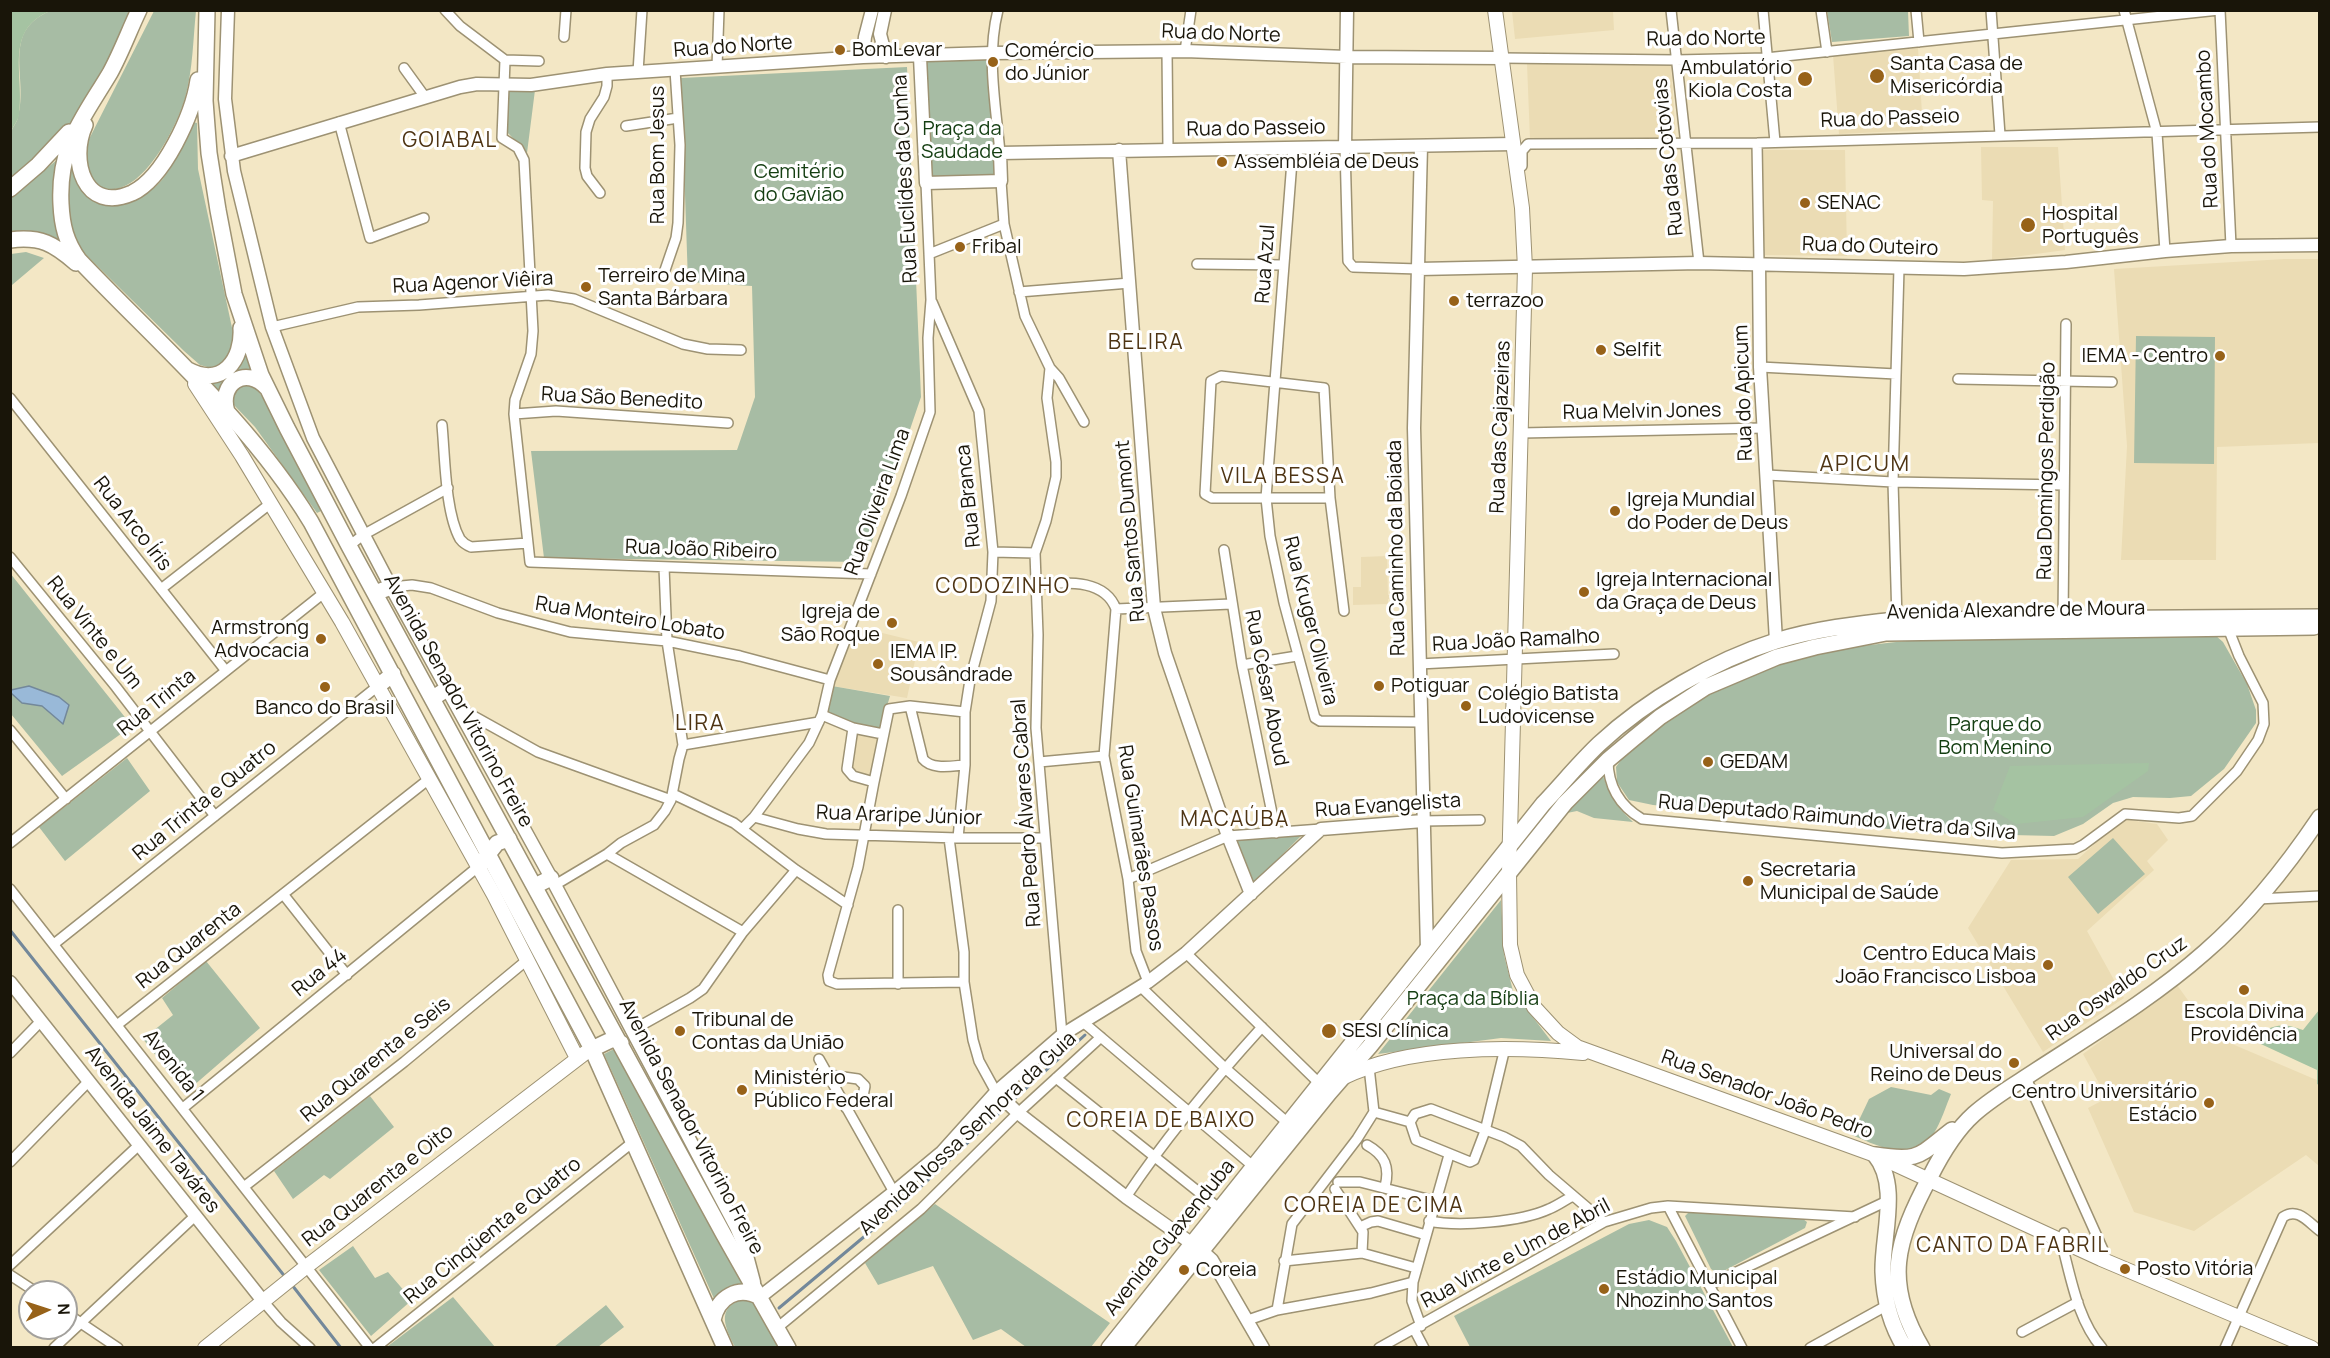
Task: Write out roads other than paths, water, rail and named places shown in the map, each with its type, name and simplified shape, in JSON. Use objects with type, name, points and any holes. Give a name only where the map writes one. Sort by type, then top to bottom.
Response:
[{"type":"main road","points":[[139,10],[83,131],[78,159],[83,178],[90,189],[101,195],[116,197],[131,193],[142,187],[157,172],[186,121],[197,89],[207,11]]},
{"type":"main road","name":"Rua das Cajazeiras","points":[[1495,10],[1522,208],[1525,268],[1509,845]]},
{"type":"main road","name":"Avenida Senador Vitorino Freire","points":[[207,11],[205,101],[216,199],[234,294],[267,388],[509,839],[626,1037],[758,1294],[788,1347]]},
{"type":"main road","points":[[111,71],[80,121],[64,154],[62,224],[66,238],[75,255],[112,295],[227,412],[303,509],[592,1049],[726,1347]]},
{"type":"main road","points":[[10,189],[38,165],[80,121]]},
{"type":"main road","points":[[10,240],[35,239],[52,244],[112,295]]},
{"type":"main road","points":[[183,367],[192,372],[210,375],[221,373],[231,365],[238,352],[241,335],[234,294]]},
{"type":"main road","points":[[183,367],[271,503],[325,592],[479,866],[577,1058],[599,1066]]},
{"type":"main road","points":[[227,412],[226,392],[236,380],[253,378],[267,388]]},
{"type":"main road","points":[[375,593],[392,587]]},
{"type":"main road","name":"Avenida Alexandre de Moura","points":[[1509,845],[1588,755],[1642,710],[1688,681],[1733,658],[1776,641],[1822,631],[1897,620],[2319,617]]},
{"type":"main road","name":"Avenida Alexandre de Moura","points":[[1509,873],[1565,803],[1608,760],[1660,717],[1706,687],[1777,657],[1815,647],[1902,632],[2319,627]]},
{"type":"main road","points":[[1815,647],[1814,638],[1822,631]]},
{"type":"main road","points":[[1706,687],[1725,673],[1773,653],[1776,641]]},
{"type":"main road","points":[[378,686],[393,674]]},
{"type":"main road","points":[[433,698],[447,689]]},
{"type":"main road","name":"Rua Oswaldo Cruz","points":[[1922,1347],[1905,1316],[1901,1301],[1899,1255],[1906,1226],[1928,1180],[1937,1162],[1959,1130],[1974,1114],[2159,989],[2205,952],[2257,899],[2319,817]]},
{"type":"main road","points":[[479,866],[500,841],[509,839]]},
{"type":"main road","points":[[1509,845],[1523,848],[1532,844]]},
{"type":"main road","name":"Rua Senador João Pedro","points":[[1509,845],[1510,945],[1513,962],[1522,987],[1534,1007],[1558,1033],[1590,1054],[1875,1155],[2063,1237]]},
{"type":"main road","name":"Avenida Guaxenduba","points":[[1109,1347],[1196,1247],[1325,1089],[1427,950],[1509,845]]},
{"type":"main road","name":"Avenida Guaxenduba","points":[[1123,1347],[1196,1247],[1220,1209],[1289,1124],[1325,1089],[1340,1079],[1370,1046],[1509,873]]},
{"type":"main road","points":[[535,886],[553,881]]},
{"type":"main road","points":[[1370,1046],[1378,1029],[1427,968],[1430,957],[1427,950]]},
{"type":"main road","points":[[592,1049],[612,1039],[626,1037]]},
{"type":"main road","name":"Rua Senador João Pedro","points":[[1340,1079],[1369,1067],[1430,1055],[1505,1048],[1590,1054]]},
{"type":"main road","name":"Rua Quarenta e Oito","points":[[206,1347],[276,1290],[577,1058],[592,1049]]},
{"type":"main road","points":[[1875,1155],[1902,1159],[1915,1158],[1974,1114]]},
{"type":"main road","points":[[1875,1155],[1887,1175],[1883,1270],[1886,1306],[1895,1332],[1905,1347]]},
{"type":"main road","points":[[1937,1162],[1940,1172],[1946,1179],[2063,1237],[2312,1347]]},
{"type":"main road","points":[[713,1320],[720,1304],[733,1294],[744,1291],[758,1294]]},
{"type":"main road","points":[[2239,1313],[2319,1344]]},
{"type":"street","name":"Avenida Senador Vitorino Freire","points":[[228,10],[225,99],[231,156],[240,205],[272,327],[313,438],[363,535],[553,881],[626,1037]]},
{"type":"street","points":[[445,10],[460,26],[505,60],[539,61]]},
{"type":"street","points":[[564,37],[566,10]]},
{"type":"street","points":[[638,72],[642,10]]},
{"type":"street","points":[[717,67],[719,10]]},
{"type":"street","points":[[863,57],[872,10]]},
{"type":"street","points":[[998,10],[993,28],[992,52],[1004,224],[1028,323],[1050,368],[1059,378],[1084,422]]},
{"type":"street","points":[[1185,51],[1191,10]]},
{"type":"street","points":[[1347,10],[1345,147],[1348,261],[1353,267],[1419,269]]},
{"type":"street","name":"Rua das Cotovias","points":[[1671,10],[1699,263]]},
{"type":"street","points":[[1763,10],[1775,142]]},
{"type":"street","points":[[1821,10],[1827,52]]},
{"type":"street","points":[[1916,10],[1919,42]]},
{"type":"street","points":[[1991,10],[2000,135]]},
{"type":"street","name":"Rua do Norte","points":[[231,156],[425,96],[477,84],[531,85],[607,74],[863,57],[920,57],[992,52],[1185,51],[1347,57],[1676,60],[1766,58],[1919,42],[2125,15],[2219,10]]},
{"type":"street","name":"Rua do Mocambo","points":[[2219,10],[2227,130],[2231,246]]},
{"type":"street","points":[[884,11],[880,34],[886,57]]},
{"type":"street","points":[[2125,15],[2157,133],[2165,251]]},
{"type":"street","points":[[1167,51],[1168,149]]},
{"type":"street","name":"Rua Euclídes da Cunha","points":[[920,57],[931,300]]},
{"type":"street","points":[[442,425],[451,511],[459,538],[471,547],[528,543],[514,414],[515,400],[531,354],[533,331],[524,160],[518,148],[502,138],[505,60]]},
{"type":"street","points":[[404,68],[425,96]]},
{"type":"street","name":"Rua Bom Jesus","points":[[664,273],[676,238],[678,223],[680,146],[675,70]]},
{"type":"street","points":[[600,193],[587,176],[585,168],[586,132],[590,119],[608,86],[607,74]]},
{"type":"street","points":[[205,101],[225,99]]},
{"type":"street","points":[[626,126],[678,118]]},
{"type":"street","points":[[339,122],[370,238],[424,218]]},
{"type":"street","name":"Rua do Passeio","points":[[1522,208],[1522,151],[1525,146],[1757,143],[2319,127]]},
{"type":"street","name":"Rua do Apicum","points":[[1757,143],[1761,367],[1776,641]]},
{"type":"street","name":"Rua do Passeio","points":[[1000,153],[1513,144]]},
{"type":"street","name":"Rua Caminho da Boiada","points":[[1421,146],[1414,428],[1427,950]]},
{"type":"street","name":"Rua Azul","points":[[1266,498],[1293,148]]},
{"type":"street","name":"Rua Santos Dumont","points":[[1119,150],[1154,608],[1166,653],[1228,836],[1251,894]]},
{"type":"street","points":[[926,183],[1001,181]]},
{"type":"street","points":[[929,254],[1004,224]]},
{"type":"street","name":"Rua do Outeiro","points":[[1419,269],[1699,263],[1991,268],[2231,246],[2319,245]]},
{"type":"street","points":[[1197,264],[1284,265]]},
{"type":"street","points":[[1897,620],[1893,482],[1899,268]]},
{"type":"street","points":[[1019,292],[1130,283]]},
{"type":"street","name":"Rua Agenor Viêira","points":[[272,327],[358,307],[560,295],[683,344],[708,349],[741,350]]},
{"type":"street","name":"Rua Branca","points":[[931,300],[978,411],[993,552],[991,601],[970,680],[965,712],[964,765],[954,838]]},
{"type":"street","name":"Rua Oliveira Lima","points":[[742,829],[754,817],[809,743],[820,718],[830,680],[930,412],[928,338],[931,300]]},
{"type":"street","name":"Rua Domingos Perdigão","points":[[2063,619],[2066,324]]},
{"type":"street","points":[[1761,367],[1896,374]]},
{"type":"street","name":"Rua Pedro Álvares Cabral","points":[[1050,368],[1047,398],[1056,450],[1056,477],[1046,521],[1035,553],[1038,635],[1036,728],[1062,1035]]},
{"type":"street","points":[[1330,498],[1212,498],[1205,494],[1211,381],[1221,376],[1324,388],[1330,498],[1344,611]]},
{"type":"street","points":[[1958,379],[2066,383],[2112,382]]},
{"type":"street","name":"Rua Arco Íris","points":[[10,398],[226,671]]},
{"type":"street","name":"Rua São Benedito","points":[[514,414],[556,411],[728,423]]},
{"type":"street","name":"Rua Melvin Jones","points":[[1521,433],[1764,428]]},
{"type":"street","points":[[1767,475],[1893,482],[2064,485]]},
{"type":"street","points":[[350,546],[363,535],[448,488]]},
{"type":"street","name":"Rua Kruger Oliveira","points":[[1266,498],[1274,560],[1312,714],[1320,721],[1420,722]]},
{"type":"street","points":[[161,589],[271,503]]},
{"type":"street","name":"Rua João Ribeiro","points":[[528,543],[530,562],[871,574]]},
{"type":"street","name":"Rua César Aboud","points":[[1224,550],[1242,665],[1276,833]]},
{"type":"street","points":[[993,552],[1035,553]]},
{"type":"street","name":"Rua Vinte e Um","points":[[10,557],[116,687],[215,816]]},
{"type":"street","points":[[553,881],[607,854],[621,843],[654,825],[672,797],[683,745],[667,641],[664,567]]},
{"type":"street","points":[[1036,584],[1076,582],[1087,585],[1102,592],[1114,603],[1116,609],[1231,604]]},
{"type":"street","name":"Rua Monteiro Lobato","points":[[392,587],[412,585],[430,588],[509,616],[570,632],[667,641],[740,656],[830,680]]},
{"type":"street","name":"Rua Trinta","points":[[10,843],[325,592]]},
{"type":"street","name":"Rua Guimarães Passos","points":[[1116,609],[1104,756],[1128,879],[1136,951],[1144,985]]},
{"type":"street","name":"Rua Deputado Raimundo Vietra da Silva","points":[[1608,760],[1611,782],[1622,805],[1642,819],[2002,853],[2065,851],[2083,845],[2125,814],[2173,818],[2192,816],[2237,771],[2261,733],[2264,713],[2261,698],[2239,656],[2228,628]]},
{"type":"street","name":"Rua João Ramalho","points":[[1419,664],[1614,654]]},
{"type":"street","points":[[1242,665],[1297,656]]},
{"type":"street","name":"Rua Trinta e Quatro","points":[[54,944],[378,686]]},
{"type":"street","points":[[964,982],[837,984],[829,981],[828,975],[865,836],[883,735],[890,709],[910,706],[965,712]]},
{"type":"street","points":[[910,706],[923,759],[926,763],[934,766],[964,765]]},
{"type":"street","points":[[457,707],[538,752],[672,797],[725,818],[848,905]]},
{"type":"street","points":[[683,745],[820,718],[883,735]]},
{"type":"street","points":[[853,728],[848,769],[853,776],[874,782]]},
{"type":"street","points":[[10,730],[66,799]]},
{"type":"street","points":[[1039,762],[1104,756]]},
{"type":"street","name":"Rua Quarenta","points":[[117,1025],[429,778]]},
{"type":"street","name":"Rua Araripe Júnior","points":[[754,817],[807,831],[865,836],[1045,837]]},
{"type":"street","name":"Rua Evangelista","points":[[1128,879],[1228,836],[1424,821],[1480,820]]},
{"type":"street","name":"Avenida Nossa Senhora da Guia","points":[[758,1294],[894,1192],[942,1152],[1062,1035],[1144,985],[1186,954],[1321,830]]},
{"type":"street","points":[[954,838],[964,952],[964,982],[973,1040],[983,1069],[999,1095],[1016,1111],[1126,1197],[1212,1260],[1263,1347]]},
{"type":"street","points":[[607,854],[743,932]]},
{"type":"street","name":"Rua 44","points":[[183,1108],[479,866]]},
{"type":"street","points":[[626,1037],[703,989],[743,932],[796,870]]},
{"type":"street","name":"Avenida 1","points":[[10,889],[245,1186],[305,1268],[370,1347]]},
{"type":"street","points":[[283,894],[347,975]]},
{"type":"street","points":[[2257,899],[2319,896]]},
{"type":"street","points":[[898,910],[898,984]]},
{"type":"street","points":[[1186,954],[1325,1089]]},
{"type":"street","name":"Rua Quarenta e Seis","points":[[245,1186],[404,1062],[527,960]]},
{"type":"street","name":"Avenida Jaime Taváres","points":[[10,982],[263,1301]]},
{"type":"street","points":[[1144,985],[1225,1068],[1289,1124]]},
{"type":"street","points":[[10,1053],[41,1021]]},
{"type":"street","points":[[1083,1022],[1254,1167]]},
{"type":"street","points":[[1126,1197],[1153,1155],[1262,1027]]},
{"type":"street","name":"Avenida Nossa Senhora da Guia","points":[[777,1328],[921,1209],[1016,1111],[1101,1037]]},
{"type":"street","points":[[1410,1122],[1416,1140],[1470,1162],[1478,1153],[1485,1131],[1505,1048]]},
{"type":"street","points":[[819,1059],[894,1192]]},
{"type":"street","points":[[1277,1310],[1289,1234],[1295,1217],[1358,1139],[1374,1112],[1369,1067]]},
{"type":"street","points":[[829,1075],[858,1078],[865,1086],[863,1096],[846,1108]]},
{"type":"street","points":[[1056,1078],[1220,1209]]},
{"type":"street","points":[[2026,1078],[2054,1137],[2103,1255]]},
{"type":"street","points":[[10,1162],[89,1081]]},
{"type":"street","points":[[1410,1122],[1415,1114],[1431,1109],[1504,1137],[1521,1146],[1604,1222]]},
{"type":"street","points":[[1374,1112],[1410,1122]]},
{"type":"street","name":"Rua Cinqüenta e Quatro","points":[[375,1347],[633,1142]]},
{"type":"street","points":[[10,1266],[139,1145]]},
{"type":"street","points":[[1367,1145],[1377,1150],[1385,1162],[1388,1176],[1385,1187]]},
{"type":"street","points":[[1424,1347],[1412,1300],[1413,1282],[1449,1155]]},
{"type":"street","points":[[1362,1253],[1364,1239],[1360,1227],[1336,1186],[1360,1182],[1435,1201]]},
{"type":"street","points":[[1429,1221],[1460,1224],[1526,1217],[1549,1209],[1573,1196]]},
{"type":"street","points":[[1709,1285],[1887,1202]]},
{"type":"street","points":[[1668,1206],[1742,1347]]},
{"type":"street","name":"Rua Vinte e Um de Abril","points":[[1379,1347],[1418,1328],[1604,1222],[1651,1208],[1668,1206],[1855,1217]]},
{"type":"street","points":[[2224,1347],[2283,1217],[2289,1213],[2297,1213],[2319,1231]]},
{"type":"street","points":[[54,1347],[195,1216]]},
{"type":"street","points":[[1360,1227],[1378,1221],[1426,1235]]},
{"type":"street","points":[[2063,1237],[2078,1302],[2090,1332],[2102,1347]]},
{"type":"street","points":[[1284,1261],[1362,1253],[1416,1268]]},
{"type":"street","points":[[1248,1320],[1277,1310],[1371,1293],[1413,1282]]},
{"type":"street","points":[[263,1301],[281,1322],[310,1347]]},
{"type":"street","points":[[2022,1332],[2078,1302]]},
{"type":"street","points":[[1810,1347],[1886,1306]]},
{"type":"street","points":[[78,1321],[118,1347]]},
{"type":"water","points":[[29,686],[59,697],[69,705],[63,724],[42,706],[22,703],[11,693],[11,690]]},
{"type":"waterway","points":[[10,930],[286,1278]]},
{"type":"waterway","points":[[1011,1102],[1085,1035]]},
{"type":"waterway","points":[[779,1308],[896,1210],[1006,1107]]},
{"type":"waterway","points":[[292,1285],[341,1348]]},
{"type":"place","name":"BomLevar","points":[[840,50]]},
{"type":"place","name":"Comércio do Júnior","points":[[993,62]]},
{"type":"place","name":"Santa Casa de Misericórdia","points":[[1877,76]]},
{"type":"place","name":"Ambulatório Kiola Costa","points":[[1805,79]]},
{"type":"place","name":"Assembléia de Deus","points":[[1222,162]]},
{"type":"place","name":"SENAC","points":[[1805,203]]},
{"type":"place","name":"Hospital Português","points":[[2028,225]]},
{"type":"place","name":"Fribal","points":[[960,247]]},
{"type":"place","name":"Terreiro de Mina Santa Bárbara","points":[[586,287]]},
{"type":"place","name":"terrazoo","points":[[1454,301]]},
{"type":"place","name":"Selfit","points":[[1601,350]]},
{"type":"place","name":"IEMA - Centro","points":[[2220,356]]},
{"type":"place","name":"Igreja Mundial do Poder de Deus","points":[[1615,511]]},
{"type":"place","name":"Igreja Internacional da Graça de Deus","points":[[1584,592]]},
{"type":"place","name":"Igreja de São Roque","points":[[892,623]]},
{"type":"place","name":"Armstrong Advocacia","points":[[321,639]]},
{"type":"place","name":"IEMA IP. Sousândrade","points":[[878,664]]},
{"type":"place","name":"Potiguar","points":[[1379,686]]},
{"type":"place","name":"Banco do Brasil","points":[[325,687]]},
{"type":"place","name":"Colégio Batista Ludovicense","points":[[1466,706]]},
{"type":"place","name":"GEDAM","points":[[1708,762]]},
{"type":"place","name":"Secretaria Municipal de Saúde","points":[[1748,881]]},
{"type":"place","name":"Centro Educa Mais João Francisco Lisboa","points":[[2048,965]]},
{"type":"place","name":"Escola Divina Providência","points":[[2244,990]]},
{"type":"place","name":"Tribunal de Contas da União","points":[[680,1031]]},
{"type":"place","name":"SESI Clínica","points":[[1329,1031]]},
{"type":"place","name":"Universal do Reino de Deus","points":[[2014,1063]]},
{"type":"place","name":"Ministério Público Federal","points":[[742,1090]]},
{"type":"place","name":"Centro Universitário Estácio","points":[[2209,1103]]},
{"type":"place","name":"Posto Vitória","points":[[2125,1269]]},
{"type":"place","name":"Coreia","points":[[1184,1270]]},
{"type":"place","name":"Estádio Municipal Nhozinho Santos","points":[[1604,1289]]},
{"type":"district","name":"GOIABAL","points":[[450,141]]},
{"type":"district","name":"BELIRA","points":[[1146,343]]},
{"type":"district","name":"APICUM","points":[[1865,465]]},
{"type":"district","name":"VILA BESSA","points":[[1283,477]]},
{"type":"district","name":"CODOZINHO","points":[[1003,587]]},
{"type":"district","name":"LIRA","points":[[700,724]]},
{"type":"district","name":"MACAÚBA","points":[[1235,820]]},
{"type":"district","name":"COREIA DE BAIXO","points":[[1161,1121]]},
{"type":"district","name":"COREIA DE CIMA","points":[[1374,1206]]},
{"type":"district","name":"CANTO DA FABRIL","points":[[2013,1246]]},
{"type":"park label","name":"Praça da Saudade","points":[[962,140]]},
{"type":"park label","name":"Cemitério do Gavião","points":[[799,184]]},
{"type":"park label","name":"Parque do Bom Menino","points":[[1995,736]]},
{"type":"park label","name":"Praça da Bíblia","points":[[1473,999]]}]
